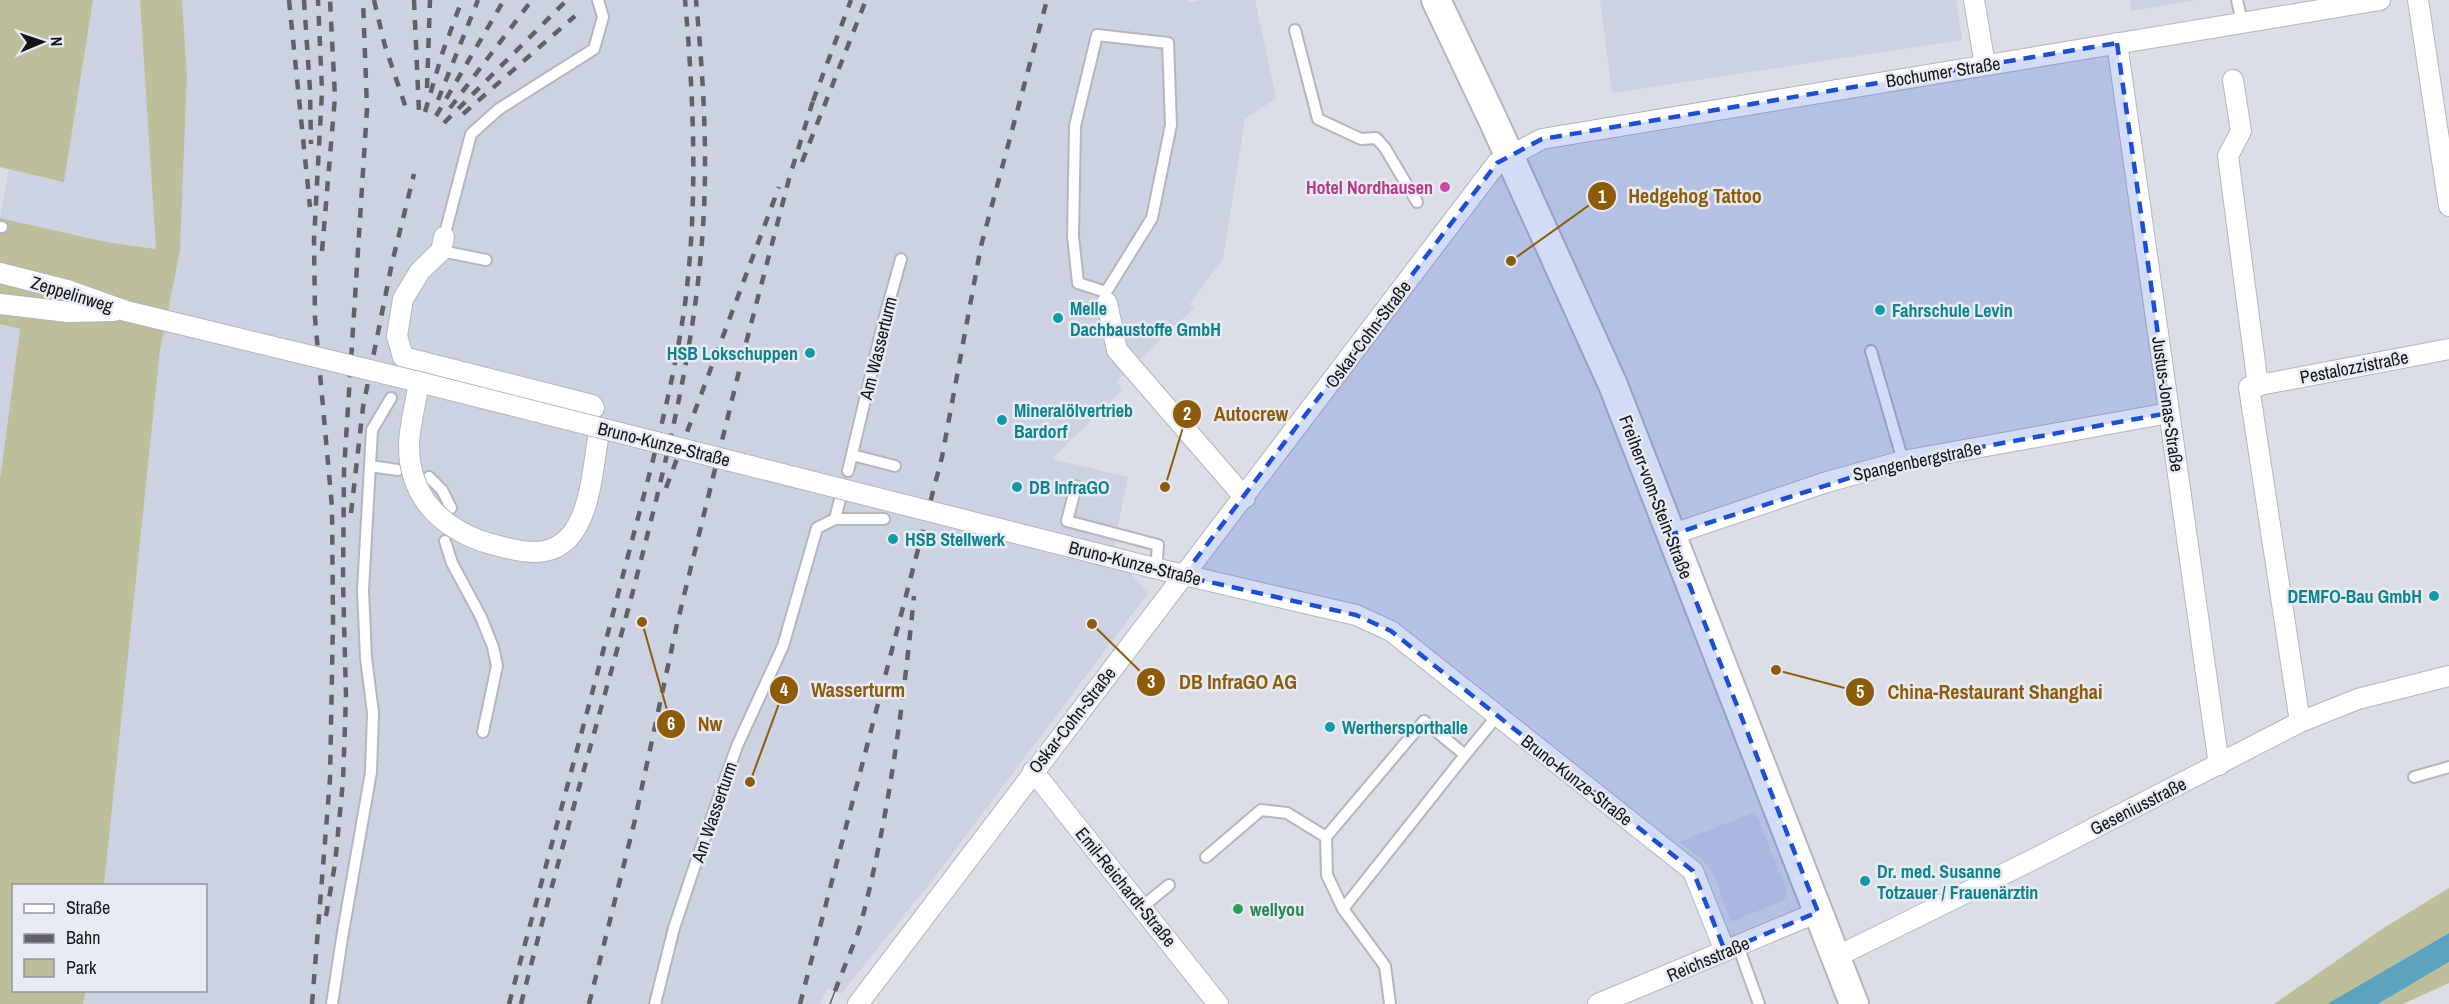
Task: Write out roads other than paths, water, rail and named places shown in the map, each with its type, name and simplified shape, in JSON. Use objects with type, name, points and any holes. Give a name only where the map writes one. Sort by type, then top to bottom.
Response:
[{"type":"main road","name":"Freiherr-vom-Stein-Straße","points":[[1436,0],[1510,156],[1613,385],[1854,1004]]},
{"type":"street","points":[[1974,0],[1985,65]]},
{"type":"street","name":"Bochumer Straße","points":[[1510,156],[1542,139],[2380,0]]},
{"type":"street","points":[[2418,0],[2449,206]]},
{"type":"street","name":"Justus-Jonas-Straße","points":[[2117,43],[2219,765]]},
{"type":"street","points":[[2233,80],[2241,131],[2228,156],[2258,386],[2249,387],[2291,675],[2300,722]]},
{"type":"street","name":"Oskar-Cohn-Straße","points":[[858,1004],[1033,771],[1245,498],[1437,232],[1497,163],[1510,156]]},
{"type":"street","points":[[442,244],[420,271],[403,299],[397,336],[403,359],[592,405],[594,408]]},
{"type":"street","name":"Zeppelinweg","points":[[0,273],[67,290],[126,311]]},
{"type":"street","points":[[1106,298],[1117,350],[1245,498]]},
{"type":"street","name":"Zeppelinweg","points":[[0,304],[68,312],[126,311]]},
{"type":"street","name":"Bruno-Kunze-Straße","points":[[126,311],[419,382],[1183,576],[1356,615],[1391,631],[1693,871],[1731,949]]},
{"type":"street","name":"Pestalozzistraße","points":[[2258,386],[2449,349]]},
{"type":"street","name":"Bruno-Kunze-Straße","points":[[419,382],[409,441],[411,470],[422,496],[438,518],[458,532],[481,541],[516,550],[538,552],[562,544],[578,528],[584,510],[598,439]]},
{"type":"street","name":"Spangenbergstraße","points":[[1670,535],[1827,482],[1903,461],[2169,413]]},
{"type":"street","name":"Geseniusstraße","points":[[1836,957],[2036,858],[2300,722],[2358,699],[2449,676]]},
{"type":"street","name":"Emil-Reichardt-Straße","points":[[1033,771],[1218,1004]]},
{"type":"street","name":"Reichsstraße","points":[[1598,1004],[1818,912]]},
{"type":"lane","points":[[486,260],[442,244],[471,134],[499,109],[594,49],[603,17],[598,0]]},
{"type":"lane","points":[[2236,0],[2242,22]]},
{"type":"lane","points":[[1295,30],[1318,119],[1361,139],[1376,138],[1385,148],[1417,202]]},
{"type":"lane","points":[[1096,35],[1168,43],[1172,125],[1152,218],[1106,298],[1078,283],[1073,236],[1075,126],[1096,35]]},
{"type":"lane","name":"Am Wasserturm","points":[[848,471],[901,259]]},
{"type":"lane","points":[[1871,351],[1903,461]]},
{"type":"lane","points":[[332,1004],[371,771],[373,713],[366,658],[363,590],[372,430],[392,398]]},
{"type":"lane","points":[[852,455],[895,466]]},
{"type":"lane","points":[[370,466],[398,470]]},
{"type":"lane","points":[[429,477],[442,490],[451,508]]},
{"type":"lane","points":[[1076,486],[1067,521],[1158,545],[1153,568]]},
{"type":"lane","points":[[840,499],[835,519],[884,519]]},
{"type":"lane","name":"Am Wasserturm","points":[[655,1004],[674,928],[693,871],[737,746],[783,646],[817,528],[835,519]]},
{"type":"lane","points":[[445,541],[452,563],[481,617],[493,647],[497,666],[483,732]]},
{"type":"lane","points":[[1342,909],[1497,716]]},
{"type":"lane","points":[[1390,1004],[1385,966],[1342,909],[1327,875],[1326,837],[1424,721],[1465,755]]},
{"type":"lane","points":[[2414,777],[2449,767]]},
{"type":"lane","points":[[1206,857],[1261,810],[1287,813],[1326,837]]},
{"type":"lane","points":[[1142,907],[1169,885]]},
{"type":"lane","points":[[1731,949],[1759,1004]]},
{"type":"water","points":[[2449,933],[2449,962],[2378,1004],[2327,1004]]},
{"type":"tram line","points":[[830,1004],[835,991]]},
{"type":"railway","points":[[289,0],[310,207]]},
{"type":"railway","points":[[304,0],[311,144]]},
{"type":"railway","points":[[312,1004],[330,779],[333,620],[332,507],[315,318],[314,240],[322,91],[318,0]]},
{"type":"railway","points":[[322,251],[335,97],[330,0]]},
{"type":"railway","points":[[326,916],[335,864],[343,781],[346,696],[343,581],[344,470],[367,109],[363,0]]},
{"type":"railway","points":[[374,0],[385,46],[408,114]]},
{"type":"railway","points":[[414,0],[419,112]]},
{"type":"railway","points":[[427,88],[430,0]]},
{"type":"railway","points":[[425,112],[442,54],[462,0]]},
{"type":"railway","points":[[438,100],[478,0]]},
{"type":"railway","points":[[436,116],[504,0]]},
{"type":"railway","points":[[450,108],[532,0]]},
{"type":"railway","points":[[509,1004],[649,474],[680,338],[689,266],[693,190],[691,76],[685,0]]},
{"type":"railway","points":[[521,1004],[633,591],[667,456],[686,365],[699,273],[705,170],[701,56],[696,0]]},
{"type":"railway","points":[[813,101],[851,0]]},
{"type":"railway","points":[[802,162],[866,0]]},
{"type":"railway","points":[[800,1004],[942,457],[981,246],[1047,0]]},
{"type":"railway","points":[[444,123],[565,2]]},
{"type":"railway","points":[[463,114],[575,16]]},
{"type":"railway","points":[[589,1004],[634,824],[677,624],[745,347],[789,179],[815,94]]},
{"type":"railway","points":[[351,513],[363,407],[392,263],[414,174]]},
{"type":"railway","points":[[666,488],[779,187]]},
{"type":"railway","points":[[835,991],[861,923],[880,842],[900,720],[914,596]]},
{"type":"place","name":"Hotel Nordhausen","points":[[1445,187]]},
{"type":"place","name":"Hedgehog Tattoo","points":[[1511,261]]},
{"type":"place","name":"Fahrschule Levin","points":[[1880,310]]},
{"type":"place","name":"Melle Dachbaustoffe GmbH","points":[[1058,318]]},
{"type":"place","name":"HSB Lokschuppen","points":[[810,353]]},
{"type":"place","name":"Mineralölvertrieb Bardorf","points":[[1002,420]]},
{"type":"place","name":"DB InfraGO","points":[[1017,487]]},
{"type":"place","name":"Autocrew","points":[[1165,487]]},
{"type":"place","name":"HSB Stellwerk","points":[[893,539]]},
{"type":"place","name":"DEMFO-Bau GmbH","points":[[2434,596]]},
{"type":"place","name":"Nw","points":[[642,622]]},
{"type":"place","name":"DB InfraGO AG","points":[[1092,624]]},
{"type":"place","name":"China-Restaurant Shanghai","points":[[1776,670]]},
{"type":"place","name":"Werthersporthalle","points":[[1330,727]]},
{"type":"place","name":"Wasserturm","points":[[750,782]]},
{"type":"place","name":"Dr. med. Susanne Totzauer / Frauenärztin","points":[[1865,881]]},
{"type":"place","name":"wellyou","points":[[1238,909]]}]
